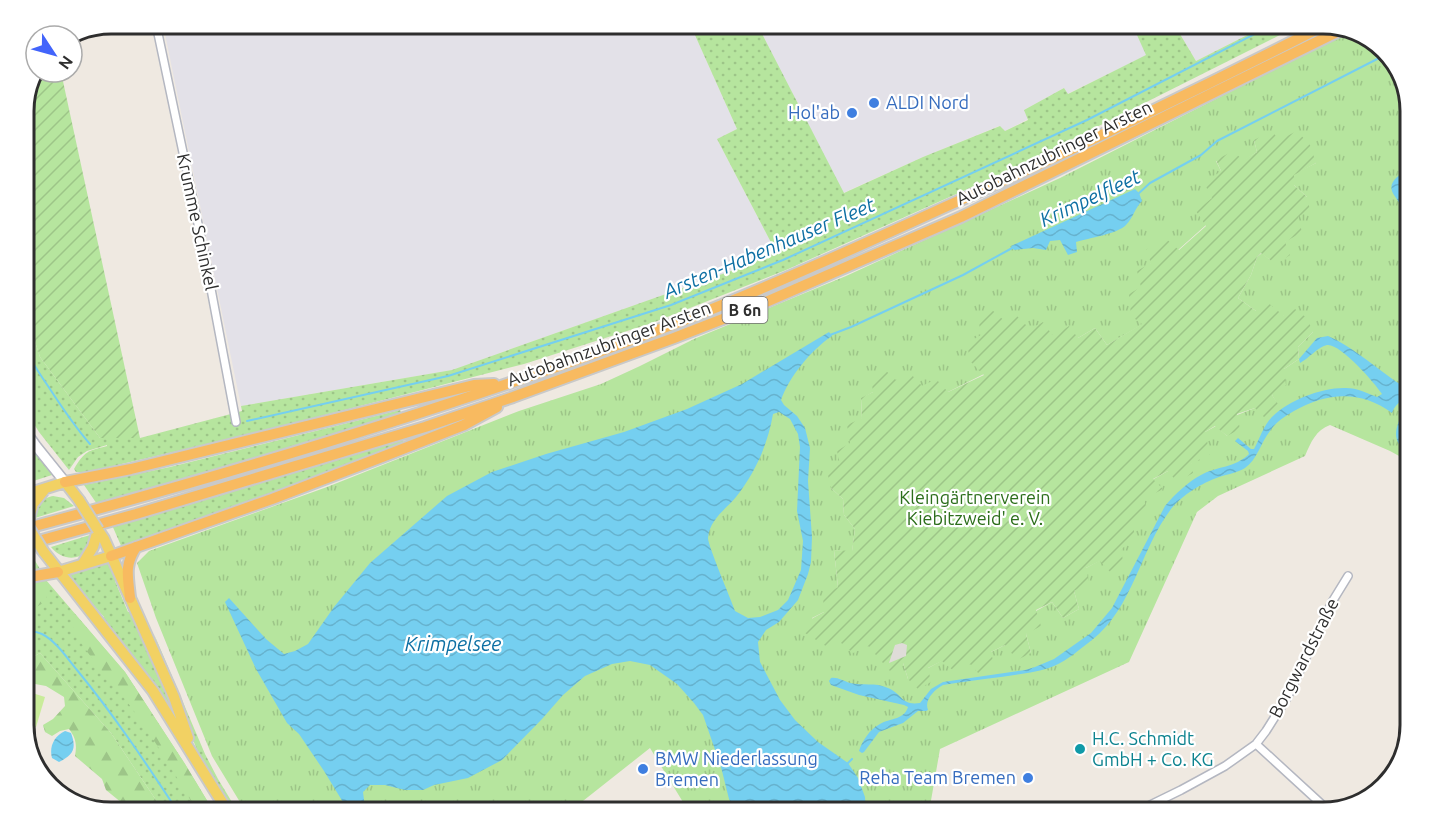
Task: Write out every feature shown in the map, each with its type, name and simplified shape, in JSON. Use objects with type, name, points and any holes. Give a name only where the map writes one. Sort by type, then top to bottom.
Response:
[{"type":"highway","name":"Autobahnzubringer Arsten","points":[[35,519],[151,494],[332,441],[513,383],[687,319],[803,272],[1048,161],[1305,35]]},
{"type":"highway","name":"Autobahnzubringer Arsten","points":[[35,542],[351,450],[513,398],[759,305],[961,217],[1331,35]]},
{"type":"highway","points":[[65,483],[474,386],[513,383]]},
{"type":"highway","points":[[111,555],[272,499],[464,425],[513,398]]},
{"type":"highway","points":[[130,598],[124,577],[135,546]]},
{"type":"highway","points":[[35,576],[58,572]]},
{"type":"main road","points":[[35,445],[79,500],[124,577]]},
{"type":"main road","points":[[35,492],[65,483]]},
{"type":"main road","points":[[35,502],[45,489]]},
{"type":"main road","points":[[35,537],[58,572],[153,691],[222,802]]},
{"type":"main road","points":[[82,565],[99,537]]},
{"type":"main road","points":[[58,572],[111,555]]},
{"type":"main road","points":[[130,598],[174,698],[194,756]]},
{"type":"street","name":"Krumme Schinkel","points":[[158,35],[205,257],[236,422]]},
{"type":"street","name":"Borgwardstraße","points":[[1156,802],[1226,766],[1256,744],[1288,696],[1332,602],[1348,576]]},
{"type":"street","points":[[1256,744],[1319,802]]},
{"type":"shaded area","points":[[165,35],[695,35],[737,129],[717,139],[776,252],[742,267],[452,370],[241,406]]},
{"type":"shaded area","points":[[763,35],[1137,35],[1147,55],[1067,94],[1064,88],[1024,110],[1028,119],[1005,131],[999,126],[843,193]]},
{"type":"shaded area","points":[[1181,35],[1247,35],[1196,61]]},
{"type":"shaded area","points":[[902,643],[907,645],[906,656],[889,663],[895,645]]},
{"type":"green space","points":[[695,35],[763,35],[844,193],[923,157],[1000,126],[1005,131],[1028,120],[1024,110],[1064,88],[1068,94],[1146,55],[1137,35],[1181,35],[1196,61],[1247,35],[1280,35],[1019,166],[786,270],[652,323],[524,364],[247,435],[87,472],[76,472],[74,469],[87,453],[107,445],[87,451],[78,457],[69,470],[35,426],[35,342],[40,357],[100,438],[140,438],[242,411],[241,406],[452,370],[742,267],[776,252],[717,139],[737,129]]},
{"type":"green space","points":[[1340,36],[1343,37],[1361,45],[1380,61],[1392,77],[1398,96],[1400,456],[1330,425],[1318,433],[1305,456],[1218,496],[1197,512],[1129,662],[940,749],[931,802],[683,802],[650,748],[582,802],[240,802],[212,756],[156,618],[137,563],[149,551],[327,487],[519,411],[601,384],[694,339],[846,276],[1060,178]],"holes":[[[1254,140],[1279,140],[1316,163],[1294,174],[1294,185],[1307,197],[1285,242],[1270,260],[1262,253],[1257,257],[1251,275],[1238,298],[1256,311],[1284,316],[1313,332],[1298,347],[1299,359],[1284,369],[1272,395],[1279,407],[1255,408],[1237,415],[1227,436],[1216,426],[1205,432],[1191,464],[1168,471],[1152,480],[1121,549],[1086,568],[1074,591],[1079,609],[1063,618],[1052,602],[1036,611],[1026,634],[1031,653],[1005,645],[991,652],[943,660],[908,679],[903,663],[868,646],[840,642],[812,618],[824,612],[838,587],[834,550],[852,552],[855,529],[844,515],[843,499],[831,488],[862,418],[861,399],[873,392],[922,386],[948,392],[984,374],[982,335],[1006,322],[1053,336],[1078,338],[1095,328],[1107,345],[1143,324],[1141,287],[1151,263],[1178,250],[1206,225],[1221,171],[1216,161],[1243,161],[1257,152]]]},
{"type":"green space","points":[[39,84],[64,84],[140,438],[100,438],[40,357],[35,342],[35,106]]},
{"type":"green space","name":"Kleingärtnerverein Kiebitzweid' e. V.","points":[[1272,131],[1279,140],[1297,131],[1310,145],[1316,163],[1294,175],[1294,185],[1307,197],[1310,210],[1298,217],[1302,232],[1285,242],[1290,255],[1278,263],[1261,253],[1238,298],[1256,311],[1267,302],[1284,316],[1295,309],[1307,318],[1313,332],[1298,347],[1299,359],[1284,369],[1286,385],[1272,395],[1280,407],[1265,418],[1255,408],[1237,414],[1240,429],[1227,436],[1215,426],[1205,432],[1210,454],[1191,464],[1193,473],[1177,482],[1168,471],[1153,479],[1163,489],[1144,499],[1148,515],[1133,523],[1135,540],[1121,549],[1124,567],[1112,574],[1100,561],[1086,568],[1089,583],[1074,591],[1079,609],[1063,618],[1052,602],[1036,610],[1041,626],[1026,634],[1031,653],[1017,660],[1005,645],[991,652],[994,665],[979,674],[970,664],[955,672],[942,661],[928,668],[931,682],[918,689],[908,679],[903,663],[890,671],[868,646],[853,653],[840,642],[829,648],[805,633],[813,618],[824,612],[823,596],[838,587],[834,550],[852,551],[855,529],[844,515],[843,499],[831,488],[827,471],[840,464],[837,451],[850,443],[847,425],[862,418],[861,398],[873,392],[871,377],[885,370],[896,380],[910,373],[922,386],[936,379],[948,392],[984,375],[970,361],[967,343],[981,335],[978,317],[992,310],[1006,322],[1017,316],[1030,329],[1043,322],[1053,336],[1069,326],[1078,338],[1095,328],[1107,345],[1142,324],[1131,316],[1129,294],[1141,287],[1137,271],[1151,263],[1146,250],[1164,237],[1179,250],[1206,226],[1196,211],[1212,198],[1204,183],[1221,171],[1216,160],[1233,151],[1243,160],[1257,152],[1254,140]]},
{"type":"green space","points":[[400,410],[402,414],[97,504],[84,485],[170,467]]},
{"type":"green space","points":[[403,440],[404,445],[122,548],[112,525],[218,496]]},
{"type":"green space","points":[[35,453],[52,475],[35,480]]},
{"type":"green space","points":[[53,496],[64,498],[74,506],[35,518],[40,503]]},
{"type":"green space","points":[[90,535],[87,550],[76,557],[63,556],[51,547]]},
{"type":"green space","points":[[108,560],[128,612],[130,612],[164,688],[174,715],[104,617],[65,573]]},
{"type":"green space","points":[[35,561],[40,569],[35,570]]},
{"type":"green space","points":[[46,580],[125,672],[208,802],[157,802],[111,733],[40,653],[35,656],[35,582]]},
{"type":"green space","points":[[46,580],[47,593],[44,602],[35,607],[35,582]]},
{"type":"green space","points":[[75,614],[125,672],[208,802],[192,802],[138,716],[85,648],[72,625],[70,615]]},
{"type":"green space","points":[[154,634],[205,754],[232,802],[227,802],[198,752],[188,728],[180,698]]},
{"type":"green space","points":[[40,653],[111,733],[157,802],[121,802],[106,790],[102,779],[75,756],[75,742],[69,729],[52,736],[45,732],[43,725],[53,719],[65,706],[64,697],[46,686],[35,684],[35,656]]},
{"type":"green space","points":[[35,694],[45,697],[35,727]]},
{"type":"water","points":[[1399,176],[1399,203],[1391,187]]},
{"type":"water","name":"Krimpelfleet","points":[[1135,189],[1142,201],[1126,225],[1110,233],[1076,242],[1077,252],[1068,255],[1060,240],[1050,241],[1046,250],[1033,248],[1014,250],[1011,246]]},
{"type":"water","name":"Krimpelsee","points":[[829,332],[832,336],[802,365],[789,382],[781,400],[805,428],[810,448],[808,481],[812,537],[811,562],[798,600],[779,622],[766,630],[758,642],[760,662],[780,700],[795,720],[818,742],[848,763],[858,778],[865,802],[731,802],[703,715],[677,684],[650,665],[630,661],[612,664],[585,676],[563,695],[502,760],[468,778],[434,785],[423,790],[370,785],[363,792],[364,802],[343,802],[299,734],[287,723],[256,669],[225,602],[229,598],[266,639],[284,654],[295,651],[308,644],[334,607],[370,563],[447,496],[492,472],[624,432],[687,409],[742,384]],"holes":[[[779,412],[790,419],[798,434],[800,447],[797,511],[803,541],[801,570],[788,600],[778,610],[760,617],[748,618],[735,611],[709,543],[709,531],[715,520],[743,488],[755,468],[768,436],[773,414]]]},
{"type":"water","points":[[1328,336],[1336,340],[1399,384],[1399,403],[1392,413],[1368,400],[1344,396],[1319,400],[1287,415],[1272,428],[1249,465],[1199,486],[1171,509],[1151,542],[1117,612],[1092,640],[1064,661],[1048,668],[943,685],[931,696],[927,703],[928,710],[918,711],[903,723],[879,732],[864,752],[859,751],[864,739],[876,726],[900,717],[908,707],[859,695],[831,685],[829,681],[831,678],[855,684],[883,686],[893,690],[909,703],[920,703],[931,689],[943,682],[1025,670],[1054,659],[1091,633],[1112,608],[1165,506],[1173,497],[1201,475],[1238,462],[1249,454],[1235,441],[1238,438],[1254,449],[1273,416],[1297,400],[1317,392],[1346,388],[1377,397],[1382,394],[1357,365],[1333,346],[1324,346],[1300,363],[1299,359],[1317,338]]},
{"type":"water","points":[[1400,421],[1400,445],[1397,441],[1396,432]]},
{"type":"water","points":[[65,731],[71,733],[74,747],[68,757],[59,762],[52,758],[52,746],[55,739]]},
{"type":"waterway","name":"Arsten-Habenhauser Fleet","points":[[247,421],[448,376],[671,305],[783,260],[1087,120],[1253,35]]},
{"type":"waterway","name":"Krimpelfleet","points":[[1138,194],[1150,183],[1201,155],[1217,141],[1378,59]]},
{"type":"waterway","name":"Krimpelfleet","points":[[830,335],[963,275],[1014,247]]},
{"type":"waterway","points":[[35,366],[68,416],[90,444]]},
{"type":"waterway","points":[[35,631],[52,641],[91,687],[171,802]]},
{"type":"waterway","points":[[848,763],[852,759]]},
{"type":"place","name":"ALDI Nord","points":[[874,103]]},
{"type":"place","name":"Hol'ab","points":[[852,113]]},
{"type":"place","name":"H.C. Schmidt GmbH + Co. KG","points":[[1080,749]]},
{"type":"place","name":"BMW Niederlassung Bremen","points":[[643,769]]},
{"type":"place","name":"Reha Team Bremen","points":[[1028,778]]}]
